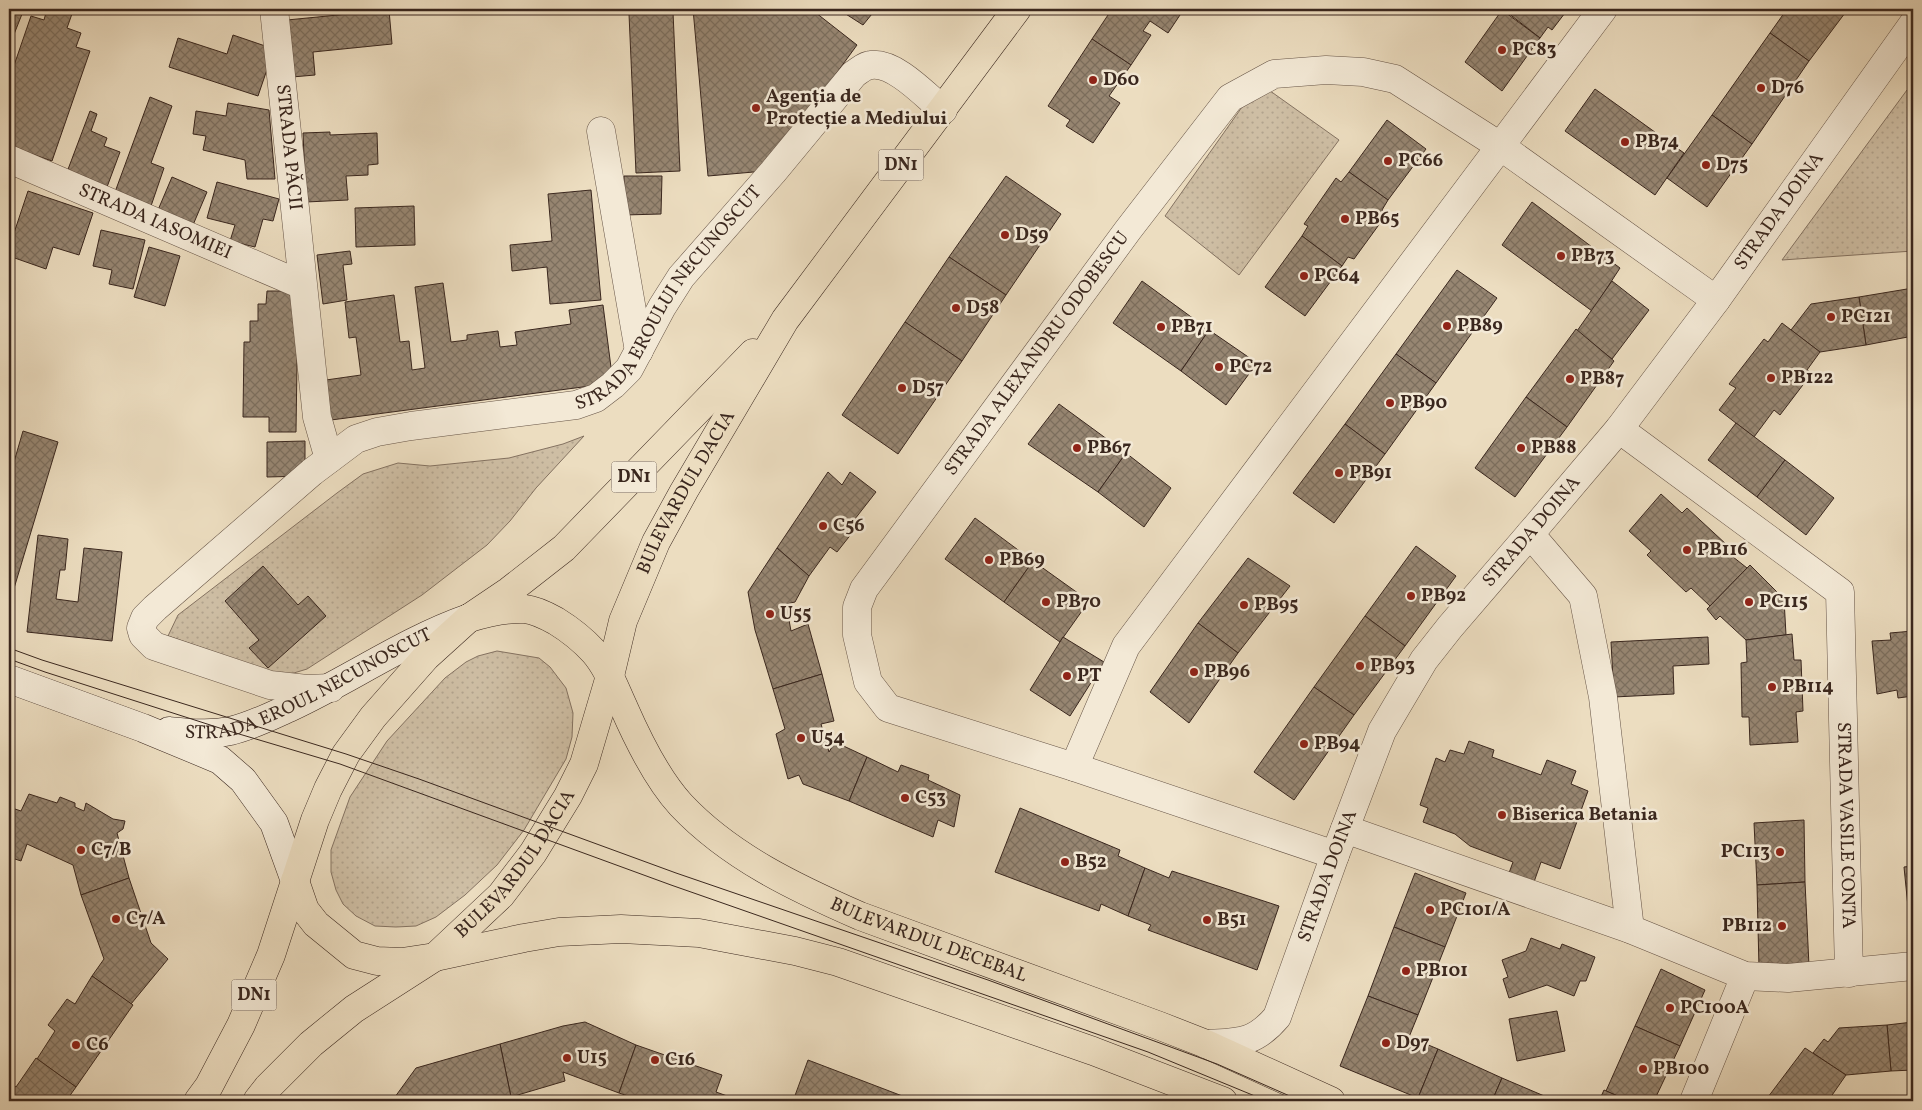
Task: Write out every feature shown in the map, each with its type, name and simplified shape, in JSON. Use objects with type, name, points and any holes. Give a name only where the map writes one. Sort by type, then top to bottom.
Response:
[{"type":"main road","name":"BULEVARDUL DACIA","points":[[257,1101],[268,1087],[311,1044],[354,1009],[435,957],[500,895],[533,853],[550,827],[584,764],[610,676],[623,621],[656,542],[689,483],[785,320],[1017,9]]},
{"type":"main road","name":"BULEVARDUL DACIA","points":[[198,1101],[209,1086],[241,1025],[271,955],[315,820],[346,754],[373,717],[426,656],[469,618],[564,548],[785,320]]},
{"type":"main road","name":"BULEVARDUL DACIA","points":[[469,618],[488,613],[526,609],[546,615],[569,629],[594,652],[610,676]]},
{"type":"main road","name":"BULEVARDUL DECEBAL","points":[[610,676],[624,710],[662,782],[680,804],[706,829],[770,873],[816,897],[860,916],[1206,1044],[1331,1101]]},
{"type":"main road","points":[[295,881],[305,910],[316,924],[354,955],[378,961],[402,962],[435,957],[559,932],[621,929],[699,932],[795,951],[838,962],[1093,1051],[1198,1095],[1223,1101]]},
{"type":"street","name":"STRADA PĂCII","points":[[274,9],[317,417],[329,459]]},
{"type":"street","points":[[1074,767],[1126,646],[1603,9]]},
{"type":"street","name":"STRADA DOINA","points":[[1206,1044],[1239,1042],[1254,1038],[1277,1017],[1382,730],[1415,675],[1450,627],[1618,428],[1716,300],[1908,37]]},
{"type":"street","name":"STRADA EROULUI NECUNOSCUT","points":[[331,688],[307,689],[270,685],[154,646],[143,635],[141,628],[145,618],[155,608],[329,459],[356,439],[377,432],[411,426],[576,405],[596,398],[613,385],[629,368],[662,307],[681,277],[773,172],[854,74],[869,64],[886,65],[943,110]]},
{"type":"street","name":"STRADA ALEXANDRU ODOBESCU","points":[[1335,856],[1074,767],[888,708],[868,682],[858,635],[857,607],[864,589],[1128,230],[1230,98],[1274,74],[1326,70],[1362,72],[1395,79],[1500,146],[1716,300]]},
{"type":"street","points":[[602,131],[639,351]]},
{"type":"street","name":"STRADA IASOMIEI","points":[[9,159],[302,285]]},
{"type":"street","name":"STRADA VASILE CONTA","points":[[1618,428],[1840,592],[1849,972]]},
{"type":"street","points":[[1530,534],[1583,596],[1603,697],[1630,929]]},
{"type":"street","name":"STRADA EROUL NECUNOSCUT","points":[[143,728],[194,734],[229,731],[250,725],[331,688],[438,628],[469,618]]},
{"type":"street","name":"STRADA EROUL NECUNOSCUT","points":[[9,679],[143,728],[220,760],[242,780],[274,823],[295,881]]},
{"type":"street","points":[[1345,829],[1630,929],[1745,976],[1788,978],[1913,966]]},
{"type":"street","points":[[1694,1101],[1745,976]]},
{"type":"shaded area","points":[[1259,83],[1339,140],[1239,275],[1165,216]]},
{"type":"shaded area","points":[[1913,86],[1913,251],[1782,260],[1907,90]]},
{"type":"shaded area","points":[[584,436],[487,545],[422,595],[307,669],[284,676],[168,636],[178,615],[363,474],[398,463],[430,466],[509,458],[563,444]]},
{"type":"shaded area","points":[[497,651],[539,658],[550,667],[566,688],[573,713],[572,737],[566,759],[524,830],[497,865],[465,895],[436,917],[416,926],[375,926],[356,916],[343,904],[336,890],[331,872],[331,850],[350,797],[387,741],[445,678],[466,662],[478,656]]},
{"type":"building","points":[[9,9],[24,9],[9,47]]},
{"type":"building","points":[[47,9],[73,11],[67,28],[81,33],[76,47],[90,51],[52,161],[9,146],[9,80],[31,16],[44,20]]},
{"type":"building","name":"Agenția de Protecție a Mediului","points":[[693,9],[811,9],[857,45],[765,171],[708,176]]},
{"type":"building","points":[[838,9],[876,9],[863,25]]},
{"type":"building","points":[[1112,9],[1184,9],[1168,33],[1150,21],[1143,31],[1151,35],[1131,65],[1092,39]]},
{"type":"building","points":[[1503,9],[1568,9],[1552,30],[1548,27],[1540,38]]},
{"type":"building","points":[[1787,9],[1848,9],[1809,61],[1770,33]]},
{"type":"building","points":[[389,10],[392,44],[313,52],[315,75],[292,77],[287,20]]},
{"type":"building","name":"PC83","points":[[1502,10],[1540,38],[1502,91],[1465,62]]},
{"type":"building","points":[[673,12],[680,171],[636,173],[629,14]]},
{"type":"building","name":"D76","points":[[1770,33],[1809,61],[1752,144],[1712,115]]},
{"type":"building","points":[[233,35],[274,49],[258,96],[169,67],[178,38],[227,54]]},
{"type":"building","name":"D60","points":[[1092,39],[1131,65],[1109,96],[1120,103],[1093,143],[1066,126],[1070,120],[1048,106]]},
{"type":"building","name":"PB74","points":[[1595,89],[1684,153],[1655,195],[1565,131]]},
{"type":"building","points":[[150,97],[172,106],[151,163],[164,168],[151,206],[115,192]]},
{"type":"building","points":[[228,103],[269,110],[275,179],[247,179],[245,160],[203,150],[206,136],[193,134],[196,111],[226,116]]},
{"type":"building","points":[[90,111],[97,114],[91,131],[107,138],[104,146],[120,152],[107,187],[67,172]]},
{"type":"building","name":"D75","points":[[1712,115],[1752,144],[1707,207],[1667,178]]},
{"type":"building","name":"PC66","points":[[1387,120],[1426,149],[1388,200],[1349,172]]},
{"type":"building","points":[[330,132],[330,135],[377,133],[378,164],[368,165],[368,175],[346,176],[348,200],[306,202],[303,133]]},
{"type":"building","name":"PB65","points":[[1349,172],[1388,200],[1382,210],[1386,215],[1354,259],[1348,257],[1342,266],[1302,236],[1308,226],[1304,224],[1336,178],[1341,182]]},
{"type":"building","points":[[624,176],[662,176],[661,214],[624,215]]},
{"type":"building","name":"D59","points":[[1006,176],[1061,214],[1006,295],[949,257]]},
{"type":"building","points":[[172,177],[207,192],[193,225],[158,210]]},
{"type":"building","points":[[217,182],[279,199],[273,221],[263,219],[255,247],[230,241],[235,225],[207,218]]},
{"type":"building","points":[[591,190],[601,300],[550,304],[547,267],[512,271],[510,245],[552,241],[548,194]]},
{"type":"building","points":[[28,191],[93,213],[79,255],[53,247],[46,269],[9,256],[9,248]]},
{"type":"building","name":"PB73","points":[[1532,202],[1620,268],[1592,311],[1502,245]]},
{"type":"building","points":[[414,206],[415,245],[356,247],[355,208]]},
{"type":"building","points":[[101,230],[145,240],[133,289],[109,284],[112,270],[93,266]]},
{"type":"building","name":"PC64","points":[[1302,236],[1342,266],[1305,316],[1265,287]]},
{"type":"building","points":[[149,247],[180,256],[165,306],[134,297]]},
{"type":"building","points":[[350,251],[352,264],[343,265],[347,300],[323,304],[317,255]]},
{"type":"building","name":"D58","points":[[949,257],[1006,295],[962,361],[905,322]]},
{"type":"building","name":"PB89","points":[[1457,270],[1497,298],[1436,383],[1396,354]]},
{"type":"building","name":"PB71","points":[[1142,281],[1209,330],[1181,371],[1113,323]]},
{"type":"building","points":[[1612,281],[1649,310],[1612,359],[1577,331]]},
{"type":"building","points":[[443,283],[451,342],[467,340],[467,335],[498,331],[500,347],[517,345],[515,332],[571,324],[569,310],[603,305],[613,383],[331,420],[326,380],[361,375],[356,337],[349,338],[345,302],[394,295],[400,342],[409,341],[412,370],[425,368],[415,287]]},
{"type":"building","points":[[1913,288],[1913,336],[1866,345],[1859,297]]},
{"type":"building","points":[[267,291],[298,291],[296,432],[269,432],[269,417],[243,417],[244,342],[250,342],[250,321],[258,321],[258,304],[266,304]]},
{"type":"building","name":"PC121","points":[[1859,297],[1866,345],[1820,352],[1791,330],[1811,304]]},
{"type":"building","name":"D57","points":[[905,322],[962,361],[898,454],[842,415]]},
{"type":"building","name":"PB122","points":[[1782,323],[1820,352],[1807,370],[1812,373],[1780,415],[1774,410],[1754,437],[1719,410],[1736,388],[1729,384],[1764,339],[1768,342]]},
{"type":"building","name":"PB87","points":[[1576,329],[1614,361],[1567,427],[1526,397]]},
{"type":"building","name":"PC72","points":[[1209,330],[1257,363],[1226,405],[1181,371]]},
{"type":"building","name":"PB90","points":[[1396,354],[1436,383],[1385,454],[1345,424]]},
{"type":"building","name":"PB88","points":[[1526,397],[1567,427],[1515,497],[1475,468]]},
{"type":"building","name":"PB67","points":[[1059,404],[1126,453],[1098,492],[1028,444]]},
{"type":"building","points":[[1736,423],[1785,460],[1757,497],[1708,460]]},
{"type":"building","name":"PB91","points":[[1345,424],[1385,454],[1334,523],[1293,493]]},
{"type":"building","points":[[23,431],[58,442],[9,605],[9,479]]},
{"type":"building","points":[[305,441],[305,476],[267,477],[267,442]]},
{"type":"building","points":[[1126,453],[1171,488],[1144,527],[1098,492]]},
{"type":"building","points":[[1785,460],[1834,498],[1806,535],[1757,497]]},
{"type":"building","name":"C56","points":[[828,472],[842,485],[850,472],[876,492],[851,524],[856,528],[837,552],[830,547],[809,576],[777,548]]},
{"type":"building","name":"PB116","points":[[1661,494],[1682,513],[1687,508],[1727,545],[1723,549],[1747,568],[1710,606],[1691,588],[1686,592],[1647,555],[1651,551],[1629,531]]},
{"type":"building","name":"PB69","points":[[975,518],[1033,561],[1004,602],[945,559]]},
{"type":"building","points":[[38,535],[68,539],[65,570],[60,570],[56,599],[78,602],[84,548],[122,552],[112,641],[27,632]]},
{"type":"building","name":"PB92","points":[[1416,546],[1456,576],[1405,646],[1365,616]]},
{"type":"building","name":"U55","points":[[777,548],[809,576],[795,602],[786,604],[791,631],[808,624],[822,674],[773,689],[755,630],[748,592]]},
{"type":"building","name":"PB95","points":[[1248,558],[1290,586],[1238,653],[1198,623]]},
{"type":"building","name":"PB70","points":[[1033,561],[1089,601],[1060,642],[1004,602]]},
{"type":"building","name":"PC115","points":[[1750,565],[1784,599],[1786,635],[1746,640],[1720,616],[1716,620],[1707,609]]},
{"type":"building","points":[[263,566],[298,605],[308,596],[326,616],[268,668],[249,648],[259,640],[225,601]]},
{"type":"building","name":"PB93","points":[[1365,616],[1405,646],[1354,715],[1314,687]]},
{"type":"building","name":"PB96","points":[[1198,623],[1238,653],[1189,723],[1150,692]]},
{"type":"building","points":[[1913,631],[1913,696],[1898,698],[1897,690],[1877,694],[1872,641],[1891,640],[1890,633]]},
{"type":"building","name":"PB114","points":[[1792,634],[1794,660],[1801,660],[1803,711],[1796,712],[1798,742],[1750,745],[1749,717],[1742,717],[1741,663],[1747,662],[1746,640]]},
{"type":"building","name":"PT","points":[[1063,637],[1104,662],[1070,716],[1030,690]]},
{"type":"building","points":[[1708,637],[1709,664],[1673,666],[1674,694],[1614,697],[1611,642]]},
{"type":"building","name":"U54","points":[[822,674],[834,721],[821,724],[829,752],[835,742],[867,757],[849,801],[803,784],[799,775],[788,779],[776,734],[785,729],[773,689]]},
{"type":"building","name":"PB94","points":[[1314,687],[1354,715],[1294,800],[1254,772]]},
{"type":"building","name":"Biserica Betania","points":[[1469,741],[1494,750],[1492,757],[1541,775],[1547,760],[1576,771],[1571,784],[1588,791],[1560,869],[1541,862],[1534,882],[1509,873],[1513,862],[1470,846],[1455,834],[1423,822],[1428,808],[1420,805],[1436,758],[1445,762],[1450,750],[1464,754]]},
{"type":"building","name":"C53","points":[[867,757],[898,772],[901,765],[929,775],[928,780],[960,795],[954,827],[938,820],[933,837],[849,801]]},
{"type":"building","name":"C7/B","points":[[29,794],[57,803],[60,797],[75,803],[75,807],[84,811],[86,803],[113,819],[125,821],[123,829],[117,833],[129,878],[81,895],[73,865],[27,844],[21,861],[9,857],[9,807],[21,811]]},
{"type":"building","name":"B52","points":[[1020,808],[1120,850],[1118,856],[1145,868],[1128,916],[1101,904],[1099,911],[995,872]]},
{"type":"building","name":"PC113","points":[[1804,820],[1805,882],[1757,885],[1754,823]]},
{"type":"building","points":[[1913,866],[1913,916],[1909,917],[1904,867]]},
{"type":"building","name":"B51","points":[[1145,868],[1169,878],[1172,871],[1279,906],[1257,970],[1148,930],[1151,925],[1128,916]]},
{"type":"building","name":"PC101/A","points":[[1415,873],[1466,893],[1445,947],[1394,927]]},
{"type":"building","name":"C7/A","points":[[129,878],[151,943],[168,959],[131,1004],[92,976],[104,959],[81,895]]},
{"type":"building","name":"PB112","points":[[1805,882],[1809,966],[1759,968],[1757,885]]},
{"type":"building","name":"PB101","points":[[1394,927],[1445,947],[1418,1015],[1368,996]]},
{"type":"building","points":[[1531,938],[1560,949],[1562,944],[1595,957],[1586,981],[1580,981],[1574,996],[1547,985],[1509,998],[1503,979],[1508,977],[1502,960],[1526,951]]},
{"type":"building","name":"PC100A","points":[[1661,969],[1705,990],[1680,1046],[1635,1026]]},
{"type":"building","name":"C6","points":[[92,976],[133,1005],[76,1087],[37,1059],[55,1031],[48,1025],[67,999],[75,1004]]},
{"type":"building","name":"D97","points":[[1368,996],[1418,1015],[1409,1037],[1438,1049],[1418,1098],[1340,1066]]},
{"type":"building","points":[[1557,1011],[1565,1051],[1517,1061],[1509,1019]]},
{"type":"building","name":"U15","points":[[585,1022],[636,1045],[619,1093],[563,1072],[565,1081],[511,1097],[500,1044],[563,1026]]},
{"type":"building","points":[[1913,1022],[1913,1070],[1891,1071],[1887,1025]]},
{"type":"building","points":[[1887,1025],[1891,1071],[1846,1075],[1813,1053],[1824,1039],[1828,1042],[1839,1028]]},
{"type":"building","name":"PB100","points":[[1635,1026],[1680,1046],[1654,1101],[1629,1101],[1606,1091]]},
{"type":"building","points":[[500,1044],[511,1097],[492,1101],[392,1101],[416,1068]]},
{"type":"building","name":"C16","points":[[636,1045],[722,1075],[716,1092],[730,1097],[728,1101],[643,1101],[619,1093]]},
{"type":"building","points":[[1805,1048],[1846,1075],[1828,1101],[1765,1101]]},
{"type":"building","points":[[1438,1049],[1502,1078],[1492,1101],[1426,1101],[1418,1098]]},
{"type":"building","points":[[36,1058],[76,1087],[66,1101],[9,1101],[9,1082],[16,1087]]},
{"type":"building","points":[[808,1060],[905,1097],[904,1101],[793,1101]]},
{"type":"building","points":[[1502,1078],[1556,1101],[1492,1101]]},
{"type":"building","points":[[1604,1090],[1629,1101],[1599,1101]]},
{"type":"tram line","points":[[9,648],[42,660],[346,754],[419,779],[676,873],[988,980],[1217,1064],[1301,1101]]},
{"type":"tram line","points":[[9,659],[229,731],[340,764],[671,885],[1148,1052],[1267,1101]]},
{"type":"place","name":"PC83","points":[[1502,50]]},
{"type":"place","name":"D60","points":[[1093,80]]},
{"type":"place","name":"D76","points":[[1761,88]]},
{"type":"place","name":"Agenția de Protecție a Mediului","points":[[756,108]]},
{"type":"place","name":"PB74","points":[[1625,142]]},
{"type":"place","name":"PC66","points":[[1388,161]]},
{"type":"place","name":"D75","points":[[1706,165]]},
{"type":"place","name":"PB65","points":[[1345,219]]},
{"type":"place","name":"D59","points":[[1005,235]]},
{"type":"place","name":"PB73","points":[[1561,256]]},
{"type":"place","name":"PC64","points":[[1304,276]]},
{"type":"place","name":"D58","points":[[956,308]]},
{"type":"place","name":"PC121","points":[[1831,317]]},
{"type":"place","name":"PB89","points":[[1447,326]]},
{"type":"place","name":"PB71","points":[[1161,327]]},
{"type":"place","name":"PC72","points":[[1219,367]]},
{"type":"place","name":"PB122","points":[[1771,378]]},
{"type":"place","name":"PB87","points":[[1570,379]]},
{"type":"place","name":"D57","points":[[902,388]]},
{"type":"place","name":"PB90","points":[[1390,403]]},
{"type":"place","name":"PB67","points":[[1077,448]]},
{"type":"place","name":"PB88","points":[[1521,448]]},
{"type":"place","name":"PB91","points":[[1339,473]]},
{"type":"place","name":"C56","points":[[823,526]]},
{"type":"place","name":"PB116","points":[[1687,550]]},
{"type":"place","name":"PB69","points":[[989,560]]},
{"type":"place","name":"PB92","points":[[1411,596]]},
{"type":"place","name":"PB70","points":[[1046,602]]},
{"type":"place","name":"PC115","points":[[1749,602]]},
{"type":"place","name":"PB95","points":[[1244,605]]},
{"type":"place","name":"U55","points":[[770,614]]},
{"type":"place","name":"PB93","points":[[1360,666]]},
{"type":"place","name":"PB96","points":[[1194,672]]},
{"type":"place","name":"PT","points":[[1067,676]]},
{"type":"place","name":"PB114","points":[[1772,687]]},
{"type":"place","name":"U54","points":[[801,738]]},
{"type":"place","name":"PB94","points":[[1304,744]]},
{"type":"place","name":"C53","points":[[905,798]]},
{"type":"place","name":"Biserica Betania","points":[[1502,815]]},
{"type":"place","name":"C7/B","points":[[81,850]]},
{"type":"place","name":"PC113","points":[[1780,852]]},
{"type":"place","name":"B52","points":[[1065,862]]},
{"type":"place","name":"PC101/A","points":[[1430,910]]},
{"type":"place","name":"C7/A","points":[[116,919]]},
{"type":"place","name":"B51","points":[[1207,920]]},
{"type":"place","name":"PB112","points":[[1782,926]]},
{"type":"place","name":"PB101","points":[[1406,971]]},
{"type":"place","name":"PC100A","points":[[1670,1008]]},
{"type":"place","name":"D97","points":[[1386,1043]]},
{"type":"place","name":"C6","points":[[76,1045]]},
{"type":"place","name":"U15","points":[[567,1058]]},
{"type":"place","name":"C16","points":[[655,1060]]},
{"type":"place","name":"PB100","points":[[1643,1069]]}]
